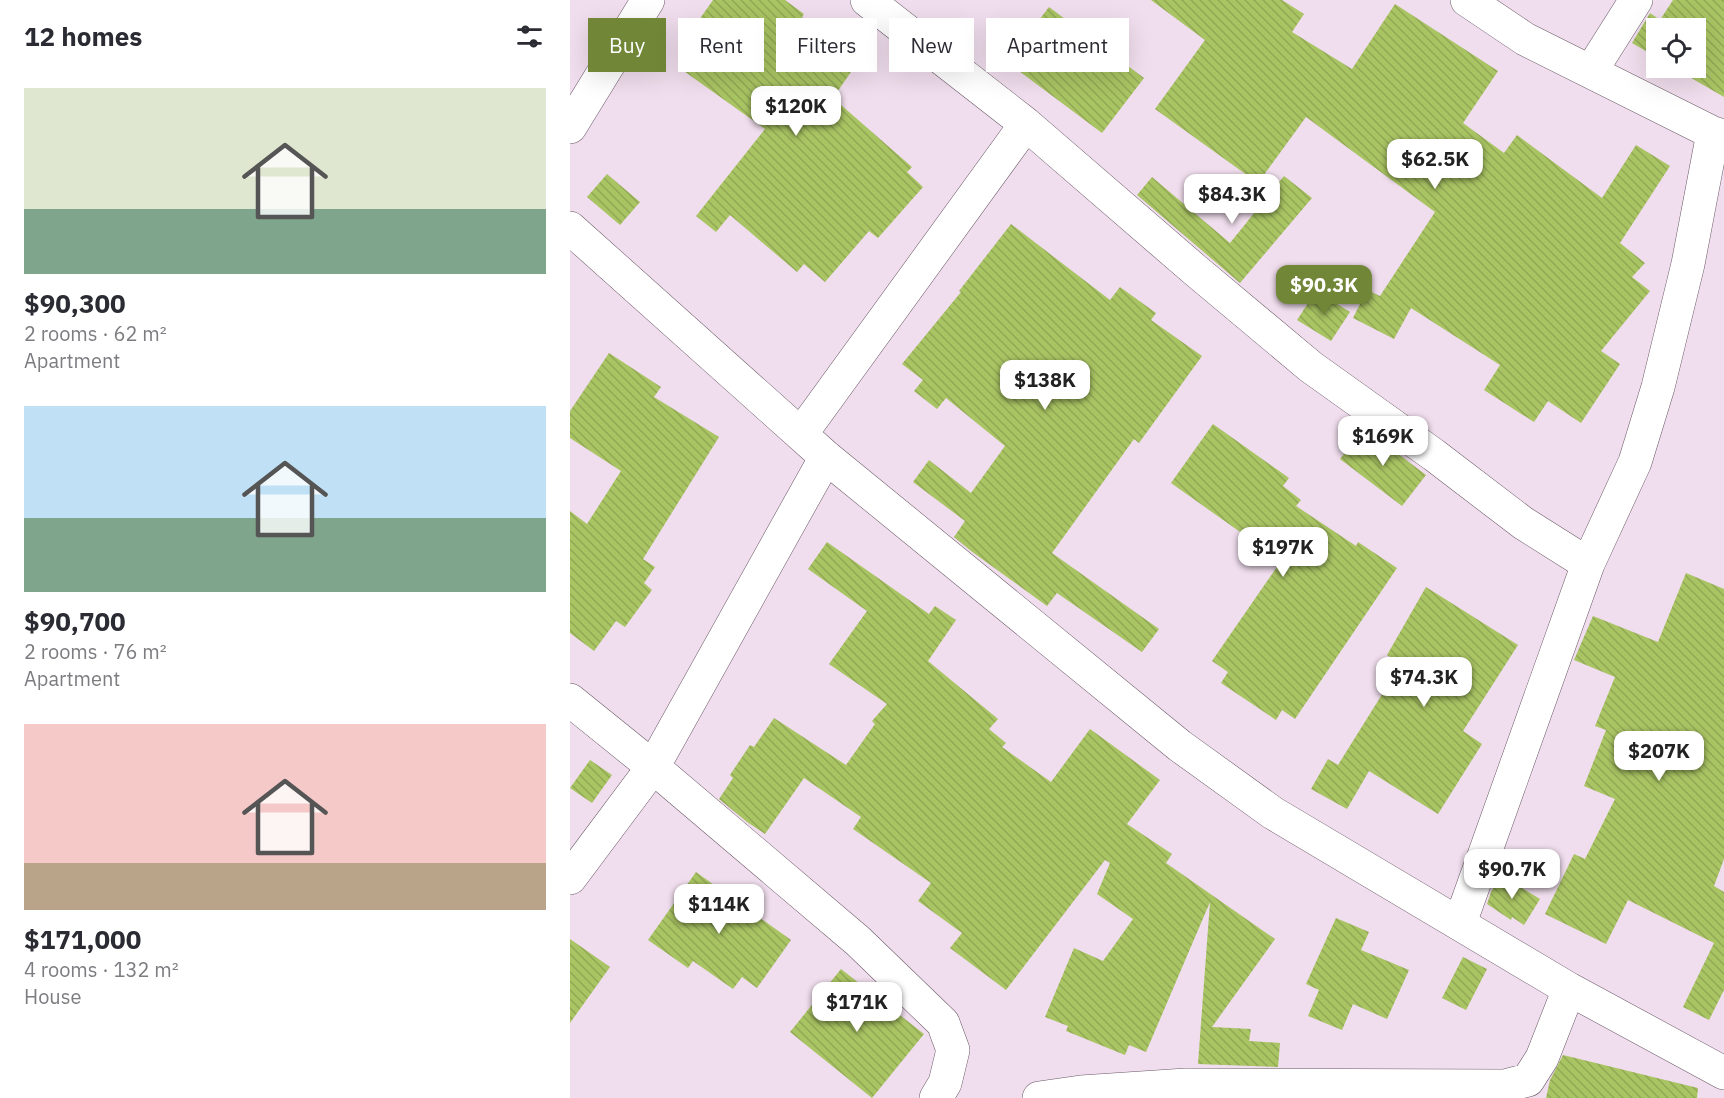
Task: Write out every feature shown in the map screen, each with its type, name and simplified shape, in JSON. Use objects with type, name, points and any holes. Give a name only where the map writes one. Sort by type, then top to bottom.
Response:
[{"type":"street","points":[[570,127],[648,0]]},
{"type":"street","points":[[867,0],[1026,124],[1311,367],[1434,455],[1523,524],[1588,564]]},
{"type":"street","points":[[1460,923],[1588,564],[1635,462],[1659,387],[1719,134],[1525,39],[1467,0]]},
{"type":"street","points":[[1591,71],[1636,0]]},
{"type":"street","points":[[801,434],[1026,124]]},
{"type":"street","points":[[571,231],[826,457],[1180,746],[1273,813],[1569,989],[1724,1073]]},
{"type":"street","points":[[570,878],[654,767],[826,457]]},
{"type":"street","points":[[570,700],[654,767],[858,941],[943,1023],[953,1050],[945,1083],[936,1098]]},
{"type":"street","points":[[1039,1098],[1081,1092],[1186,1085],[1505,1086],[1528,1080],[1542,1058],[1569,989]]},
{"type":"building","points":[[713,0],[785,0],[804,14],[804,18],[776,18],[776,72],[851,72],[833,98],[912,167],[907,172],[923,187],[878,238],[869,231],[825,282],[804,264],[797,272],[730,215],[716,232],[696,216],[765,129],[685,72],[764,72],[764,18],[700,18]]},
{"type":"building","points":[[1151,0],[1282,0],[1304,14],[1292,32],[1352,69],[1395,4],[1498,71],[1463,123],[1504,153],[1517,135],[1602,198],[1636,145],[1670,166],[1620,243],[1645,263],[1632,277],[1650,291],[1601,351],[1620,364],[1581,423],[1548,401],[1534,422],[1484,390],[1500,365],[1411,308],[1394,339],[1353,318],[1367,290],[1380,296],[1435,212],[1306,117],[1258,183],[1155,109],[1205,40]]},
{"type":"building","points":[[1673,0],[1724,0],[1724,97],[1691,78],[1706,78],[1706,18],[1661,18]]},
{"type":"building","points":[[1049,7],[1064,18],[1041,18]]},
{"type":"building","points":[[1650,13],[1657,18],[1647,18]]},
{"type":"building","points":[[1646,20],[1646,51],[1632,43]]},
{"type":"building","points":[[1129,67],[1144,78],[1102,133],[1020,72],[1129,72]]},
{"type":"building","points":[[607,174],[640,202],[620,225],[587,197]]},
{"type":"building","points":[[1284,176],[1312,198],[1240,283],[1137,195],[1152,177],[1230,243]]},
{"type":"building","points":[[1011,224],[1110,300],[1120,287],[1156,313],[1151,320],[1202,356],[1139,443],[1134,439],[1052,553],[1159,629],[1142,652],[1057,593],[1047,606],[971,551],[954,537],[965,521],[913,482],[929,460],[971,493],[1005,446],[946,398],[937,409],[914,391],[923,380],[902,364],[961,292],[959,291]]},
{"type":"building","points":[[1316,291],[1350,312],[1331,341],[1297,320]]},
{"type":"building","points":[[609,353],[661,387],[654,397],[719,437],[643,559],[655,567],[644,583],[652,590],[625,627],[616,621],[594,651],[570,633],[570,511],[587,524],[621,471],[570,438],[570,411]]},
{"type":"building","points":[[1213,424],[1289,478],[1283,486],[1301,500],[1296,506],[1356,546],[1358,542],[1397,568],[1295,719],[1282,710],[1276,720],[1221,683],[1228,672],[1212,661],[1281,561],[1171,483]]},
{"type":"building","points":[[1364,428],[1426,475],[1402,506],[1340,459]]},
{"type":"building","points":[[827,542],[929,614],[935,606],[956,620],[928,661],[998,719],[989,729],[1006,743],[1002,747],[1051,782],[1090,729],[1160,780],[1127,824],[1172,854],[1166,863],[1275,939],[1212,1027],[1251,1029],[1249,1041],[1280,1043],[1278,1067],[1198,1064],[1210,902],[1146,1052],[1129,1045],[1125,1055],[1066,1031],[1068,1026],[1045,1017],[1074,948],[1103,961],[1133,919],[1097,894],[1110,863],[1105,860],[1006,990],[950,948],[962,933],[918,901],[931,883],[853,829],[861,817],[804,778],[765,834],[719,799],[733,778],[730,775],[750,745],[754,747],[774,718],[846,765],[875,724],[872,721],[887,704],[829,664],[867,611],[808,569]]},
{"type":"building","points":[[1686,573],[1724,589],[1724,859],[1714,886],[1724,892],[1724,990],[1709,1020],[1683,1007],[1714,943],[1628,900],[1606,944],[1545,914],[1574,854],[1585,859],[1615,799],[1584,786],[1606,730],[1595,726],[1615,677],[1574,660],[1593,616],[1658,642]]},
{"type":"building","points":[[1426,587],[1518,645],[1463,731],[1482,744],[1438,814],[1369,771],[1347,809],[1311,789],[1328,759],[1338,765],[1401,664],[1387,655]]},
{"type":"building","points":[[590,760],[612,775],[592,803],[570,788]]},
{"type":"building","points":[[696,872],[791,940],[757,988],[742,977],[733,989],[693,961],[688,968],[648,940]]},
{"type":"building","points":[[1501,875],[1540,899],[1524,925],[1512,917],[1511,920],[1487,904]]},
{"type":"building","points":[[1336,918],[1369,932],[1361,950],[1409,970],[1387,1019],[1353,1004],[1342,1030],[1308,1016],[1319,990],[1306,984]]},
{"type":"building","points":[[570,939],[610,967],[570,1023]]},
{"type":"building","points":[[1463,957],[1487,969],[1466,1010],[1442,998]]},
{"type":"building","points":[[841,969],[924,1034],[872,1098],[790,1032]]},
{"type":"building","points":[[1563,1055],[1698,1088],[1697,1098],[1546,1098],[1550,1080]]}]
